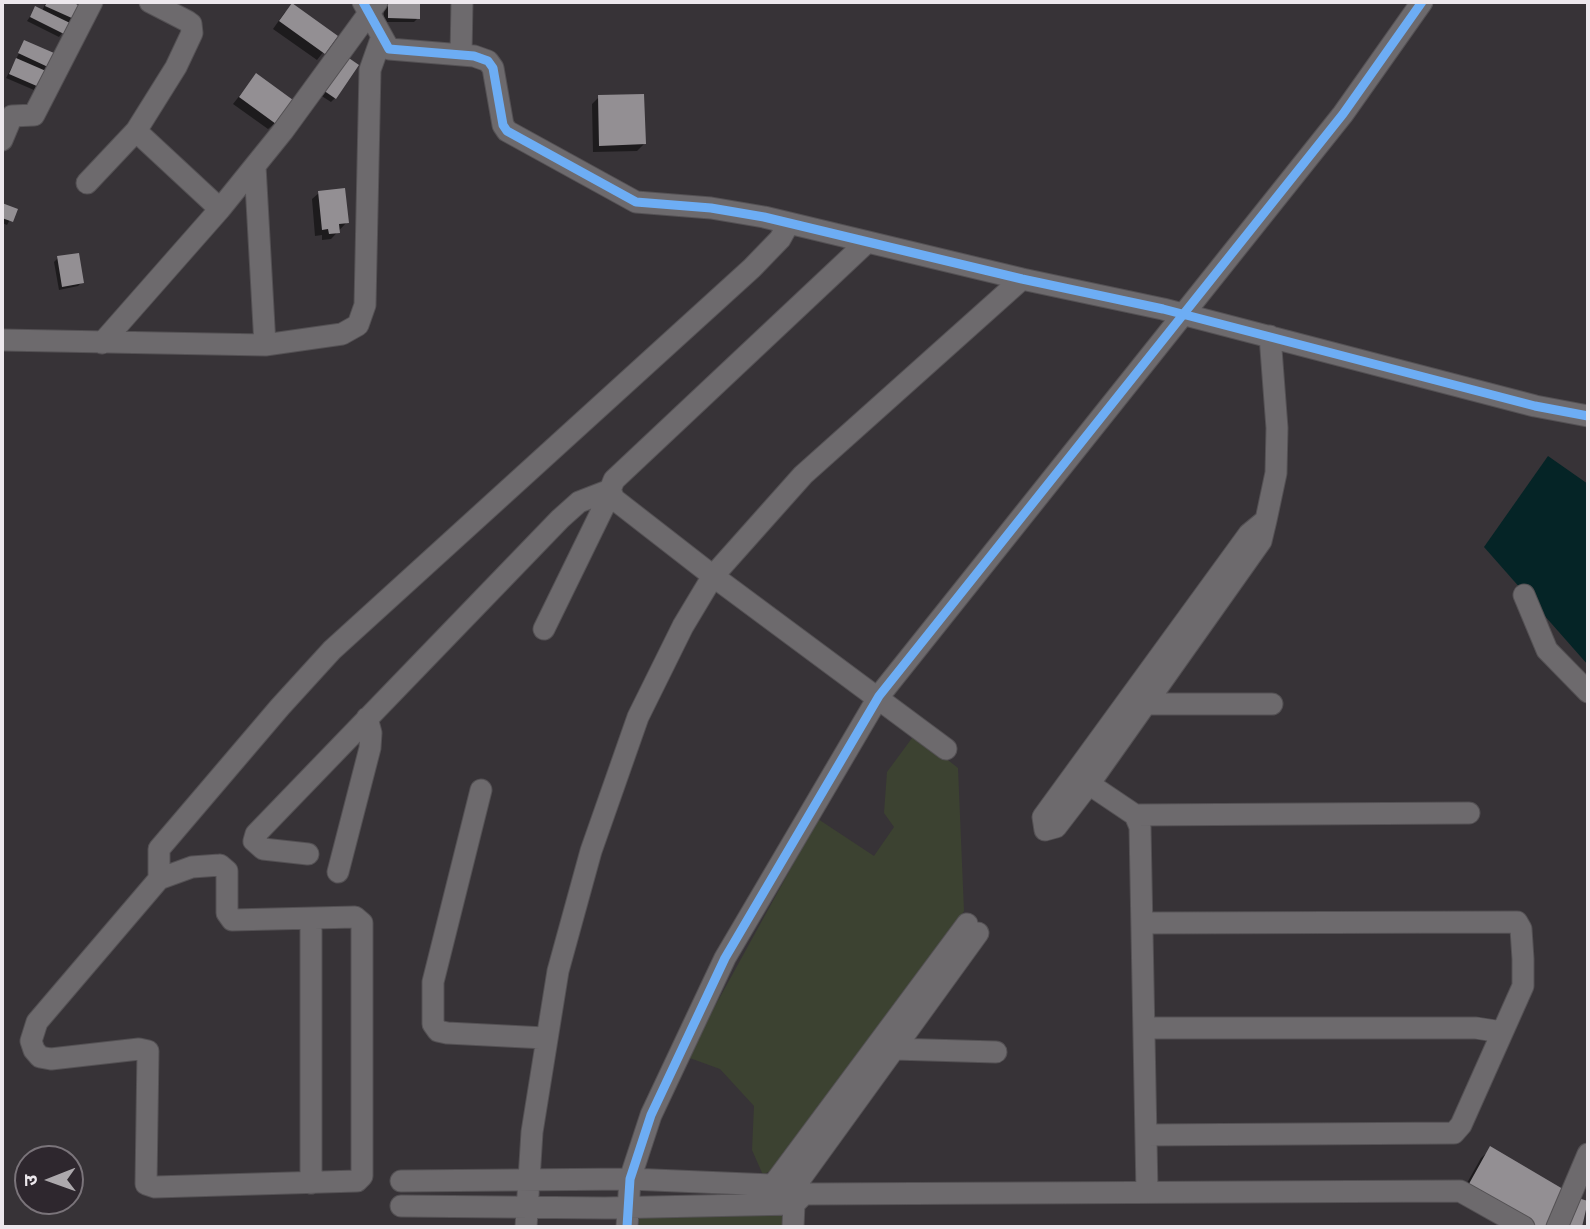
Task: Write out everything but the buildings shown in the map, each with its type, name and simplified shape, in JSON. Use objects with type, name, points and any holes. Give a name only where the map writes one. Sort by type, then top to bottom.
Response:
[{"type":"street","points":[[2,140],[12,116],[34,115],[92,2]]},
{"type":"street","points":[[87,183],[136,131],[176,66],[193,28],[187,20],[149,2]]},
{"type":"street","points":[[461,55],[462,2]]},
{"type":"street","points":[[628,1217],[630,1179],[651,1115],[725,958],[879,696],[1081,441],[1186,315],[1343,114],[1422,2]]},
{"type":"street","points":[[370,4],[381,39],[392,51],[482,58],[493,68],[503,125],[507,131],[627,198],[644,204],[721,209],[789,223],[866,243],[1186,315],[1535,406],[1588,416]]},
{"type":"street","points":[[102,343],[255,166],[370,4]]},
{"type":"street","points":[[2,340],[265,345],[342,334],[358,325],[362,317],[370,70],[381,39]]},
{"type":"street","points":[[136,131],[220,209]]},
{"type":"street","points":[[255,166],[265,345]]},
{"type":"street","points":[[159,879],[159,849],[280,706],[332,650],[751,268],[780,239],[789,223]]},
{"type":"street","points":[[544,629],[614,480],[866,243]]},
{"type":"street","points":[[527,1217],[545,1038],[558,971],[591,851],[638,718],[683,626],[713,576],[819,459],[1022,279]]},
{"type":"street","points":[[1266,520],[1249,534],[1044,817],[1045,830],[1056,827],[1089,784],[1261,541],[1266,520],[1276,474],[1277,428],[1270,336]]},
{"type":"street","points":[[610,492],[713,576],[879,696],[946,749]]},
{"type":"street","points":[[308,854],[263,849],[254,841],[256,834],[560,519],[579,502],[610,492]]},
{"type":"street","points":[[1524,595],[1547,650],[1588,692]]},
{"type":"street","points":[[1145,704],[1272,704]]},
{"type":"street","points":[[338,872],[370,748],[371,733],[367,718]]},
{"type":"street","points":[[1089,784],[1135,814],[1469,813]]},
{"type":"street","points":[[481,790],[433,982],[433,1024],[438,1031],[447,1033],[545,1038]]},
{"type":"street","points":[[1135,814],[1140,827],[1147,1192]]},
{"type":"street","points":[[220,865],[227,872],[227,913],[232,920],[311,919],[355,917],[362,923],[362,1176],[351,1182],[155,1187],[146,1184],[148,1051],[139,1049],[51,1059],[40,1057],[31,1041],[37,1022],[159,879],[192,867],[220,865]]},
{"type":"street","points":[[311,919],[311,1183]]},
{"type":"street","points":[[1142,923],[1517,922],[1521,929],[1523,986],[1461,1125],[1454,1133],[1146,1135]]},
{"type":"street","points":[[773,1185],[887,1045],[973,928]]},
{"type":"street","points":[[1144,1028],[1476,1028],[1502,1032]]},
{"type":"street","points":[[887,1045],[996,1052]]},
{"type":"street","points":[[793,1227],[798,1195],[887,1045]]},
{"type":"street","points":[[1557,1227],[1580,1195],[1588,1154]]},
{"type":"street","points":[[401,1181],[630,1179],[773,1185],[798,1195]]},
{"type":"street","points":[[401,1206],[527,1217],[604,1218],[798,1195],[1460,1191],[1524,1227]]},
{"type":"green space","points":[[915,734],[958,768],[964,911],[888,1025],[783,1163],[763,1175],[752,1150],[754,1106],[720,1069],[687,1057],[818,819],[874,856],[894,827],[884,813],[887,772]]},
{"type":"green space","points":[[784,1203],[784,1227],[639,1227],[639,1205]]},
{"type":"water","points":[[1548,456],[1588,484],[1588,665],[1484,547]]},
{"type":"cycle path","points":[[363,2],[389,49],[474,56],[488,61],[493,68],[503,125],[507,131],[636,202],[711,208],[764,217],[1022,279],[1163,309],[1535,406],[1588,416]]},
{"type":"cycle path","points":[[627,1227],[630,1179],[651,1115],[725,958],[879,696],[1343,114],[1422,2]]}]
